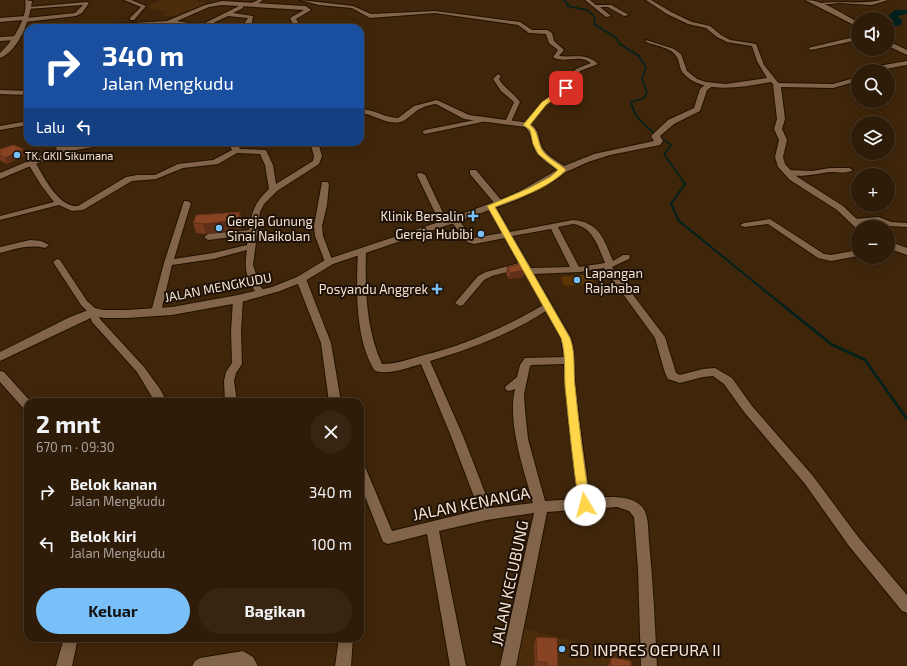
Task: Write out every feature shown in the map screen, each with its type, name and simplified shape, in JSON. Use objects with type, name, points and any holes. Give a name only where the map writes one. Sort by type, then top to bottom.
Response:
[{"type":"street","points":[[0,56],[9,49],[18,36],[29,8],[28,0]]},
{"type":"street","points":[[126,0],[144,6],[132,19]]},
{"type":"street","points":[[254,4],[260,0]]},
{"type":"street","points":[[302,0],[353,7],[367,15]]},
{"type":"street","points":[[587,0],[608,16]]},
{"type":"street","points":[[648,0],[669,13],[690,23],[708,27],[719,36],[729,41],[754,45],[758,58],[774,82],[781,120],[778,129],[783,143],[779,161],[787,172],[799,182],[840,208],[853,220]]},
{"type":"street","points":[[808,0],[819,4],[851,21]]},
{"type":"street","points":[[819,4],[831,2],[872,4],[886,0]]},
{"type":"street","points":[[0,20],[76,14],[80,12],[87,3],[79,1],[29,8]]},
{"type":"street","points":[[171,24],[207,6],[226,1],[241,4],[304,7],[311,10]]},
{"type":"street","points":[[296,24],[293,17],[311,10],[316,2]]},
{"type":"street","points":[[209,24],[241,7],[241,4]]},
{"type":"street","points":[[596,6],[610,6],[626,15]]},
{"type":"street","points":[[321,10],[352,12],[367,15],[435,12],[520,24],[531,32],[547,32],[550,34],[551,42],[561,50],[556,57],[585,57],[592,60],[595,64],[578,70],[568,82],[566,88],[544,103],[526,125]]},
{"type":"street","points":[[228,14],[251,17],[248,24]]},
{"type":"street","points":[[0,39],[24,34]]},
{"type":"street","points":[[812,48],[851,40]]},
{"type":"street","points":[[648,41],[672,50],[679,55],[680,64],[686,74],[697,82],[710,85],[729,85],[769,81],[832,86],[851,81]]},
{"type":"street","points":[[895,47],[907,53]]},
{"type":"street","points":[[895,65],[907,63]]},
{"type":"street","points":[[498,76],[496,79],[497,82],[503,91],[514,97],[517,102],[508,122]]},
{"type":"street","name":"JALAN MENGKUDU","points":[[94,312],[112,314],[172,311],[238,299],[276,289],[300,279],[329,262],[454,220],[531,190],[571,166],[622,149],[657,144],[659,141],[658,134],[671,122],[698,109],[704,90],[710,85]]},
{"type":"street","points":[[0,92],[24,92]]},
{"type":"street","points":[[364,111],[397,120],[404,118],[408,113],[416,108],[437,102],[462,115],[485,120],[526,125],[533,130],[536,144],[540,152],[563,170]]},
{"type":"street","points":[[425,132],[485,120]]},
{"type":"street","points":[[0,128],[24,124]]},
{"type":"street","points":[[57,146],[62,150]]},
{"type":"street","points":[[0,176],[62,150],[84,146]]},
{"type":"street","points":[[235,146],[236,151]]},
{"type":"street","points":[[261,293],[256,287],[249,265],[254,218],[258,206],[273,189],[313,164],[318,158],[315,146]]},
{"type":"street","points":[[31,162],[41,181],[59,203],[74,210],[79,209],[129,179],[137,177],[156,177],[181,166],[215,162],[236,151],[263,152],[269,165],[273,189]]},
{"type":"street","points":[[787,172],[847,170]]},
{"type":"street","points":[[473,172],[495,205],[506,236],[527,268],[566,338],[569,348],[570,380],[577,453],[585,505]]},
{"type":"street","points":[[421,175],[444,223]]},
{"type":"street","points":[[325,184],[323,205],[318,226],[319,236],[329,262]]},
{"type":"street","points":[[0,218],[59,203]]},
{"type":"street","points":[[156,312],[168,263],[187,203]]},
{"type":"street","points":[[454,220],[470,240],[474,241],[578,222],[587,224],[594,230],[609,266],[660,337],[672,376],[676,378],[685,378],[702,373],[715,372],[728,381],[748,409],[809,480],[854,542],[907,606]]},
{"type":"street","points":[[744,225],[770,221],[821,256],[827,258],[851,254]]},
{"type":"street","points":[[895,224],[907,225]]},
{"type":"street","points":[[554,226],[575,268]]},
{"type":"street","points":[[208,236],[253,232]]},
{"type":"street","points":[[0,250],[29,243],[41,242],[46,245]]},
{"type":"street","points":[[168,263],[213,256],[252,246]]},
{"type":"street","points":[[895,247],[907,252]]},
{"type":"street","points":[[362,252],[361,283],[363,320],[379,368],[387,368],[424,359],[496,333],[533,316],[548,306]]},
{"type":"street","points":[[460,303],[480,278],[489,274],[527,268],[609,266],[626,257]]},
{"type":"street","points":[[56,262],[84,303],[94,312],[95,320],[137,366],[160,398]]},
{"type":"street","points":[[300,279],[326,344],[334,398]]},
{"type":"street","points":[[231,398],[229,376],[236,364],[238,299]]},
{"type":"street","points":[[0,357],[74,320],[94,312]]},
{"type":"street","points":[[424,359],[457,436],[487,514]]},
{"type":"street","points":[[541,507],[522,439],[519,394],[525,365],[529,361],[570,360]]},
{"type":"street","points":[[0,375],[24,402]]},
{"type":"street","points":[[510,387],[523,378]]},
{"type":"street","name":"JALAN KENANGA","points":[[364,479],[388,538],[487,514],[541,507],[617,502],[627,504],[638,511],[640,517],[645,570],[649,666]]},
{"type":"street","name":"JALAN KECUBUNG","points":[[508,666],[541,507]]},
{"type":"street","points":[[432,527],[458,666]]},
{"type":"street","points":[[64,666],[70,642]]},
{"type":"street","points":[[343,666],[346,642]]},
{"type":"street","points":[[200,666],[243,659],[248,662],[250,666]]},
{"type":"shaded area","points":[[161,0],[194,0],[209,4],[180,16],[163,16],[167,12],[155,10],[148,6]]},
{"type":"shaded area","name":"Lapangan Rajahaba","points":[[591,274],[594,283],[564,286],[561,277]]},
{"type":"shaded area","name":"SD INPRES OEPURA II","points":[[523,629],[628,654],[631,666],[515,666]]},
{"type":"building","points":[[13,145],[24,149],[5,158],[0,155],[0,149]]},
{"type":"building","points":[[240,212],[238,220],[203,224],[193,223],[196,215]]},
{"type":"building","points":[[520,264],[524,270],[510,273],[507,267]]},
{"type":"building","points":[[536,637],[557,638],[558,666],[547,666],[547,662],[537,662]]},
{"type":"building","points":[[611,657],[631,661],[631,666],[610,666]]},
{"type":"waterway","points":[[564,0],[568,4],[567,6],[587,10],[595,17],[594,24],[615,37],[620,44],[639,56],[646,68],[642,78],[647,92],[644,98],[631,102],[632,107],[643,124],[655,134]]},
{"type":"waterway","points":[[895,14],[898,12],[907,12]]},
{"type":"waterway","points":[[895,18],[899,23],[895,24]]},
{"type":"waterway","points":[[660,137],[671,145],[664,154],[683,181]]},
{"type":"waterway","points":[[682,180],[685,184],[671,204],[679,221],[785,307]]},
{"type":"waterway","points":[[784,306],[831,344],[865,360],[907,419]]},
{"type":"place","name":"TK. GKII Sikumana","points":[[17,155]]},
{"type":"place","name":"Klinik Bersalin","points":[[473,216]]},
{"type":"place","name":"Gereja Gunung Sinai Naikolan","points":[[219,228]]},
{"type":"place","name":"Gereja Hubibi","points":[[481,234]]},
{"type":"place","name":"Lapangan Rajahaba","points":[[577,280]]},
{"type":"place","name":"Posyandu Anggrek","points":[[437,289]]},
{"type":"place","name":"SD INPRES OEPURA II","points":[[562,649]]},
{"type":"route","points":[[566,88],[544,103],[535,116],[526,125],[530,126],[533,130],[536,144],[540,152],[563,170],[531,190],[491,206],[506,236],[529,271],[566,338],[570,358],[570,380],[577,453],[585,505]]}]
